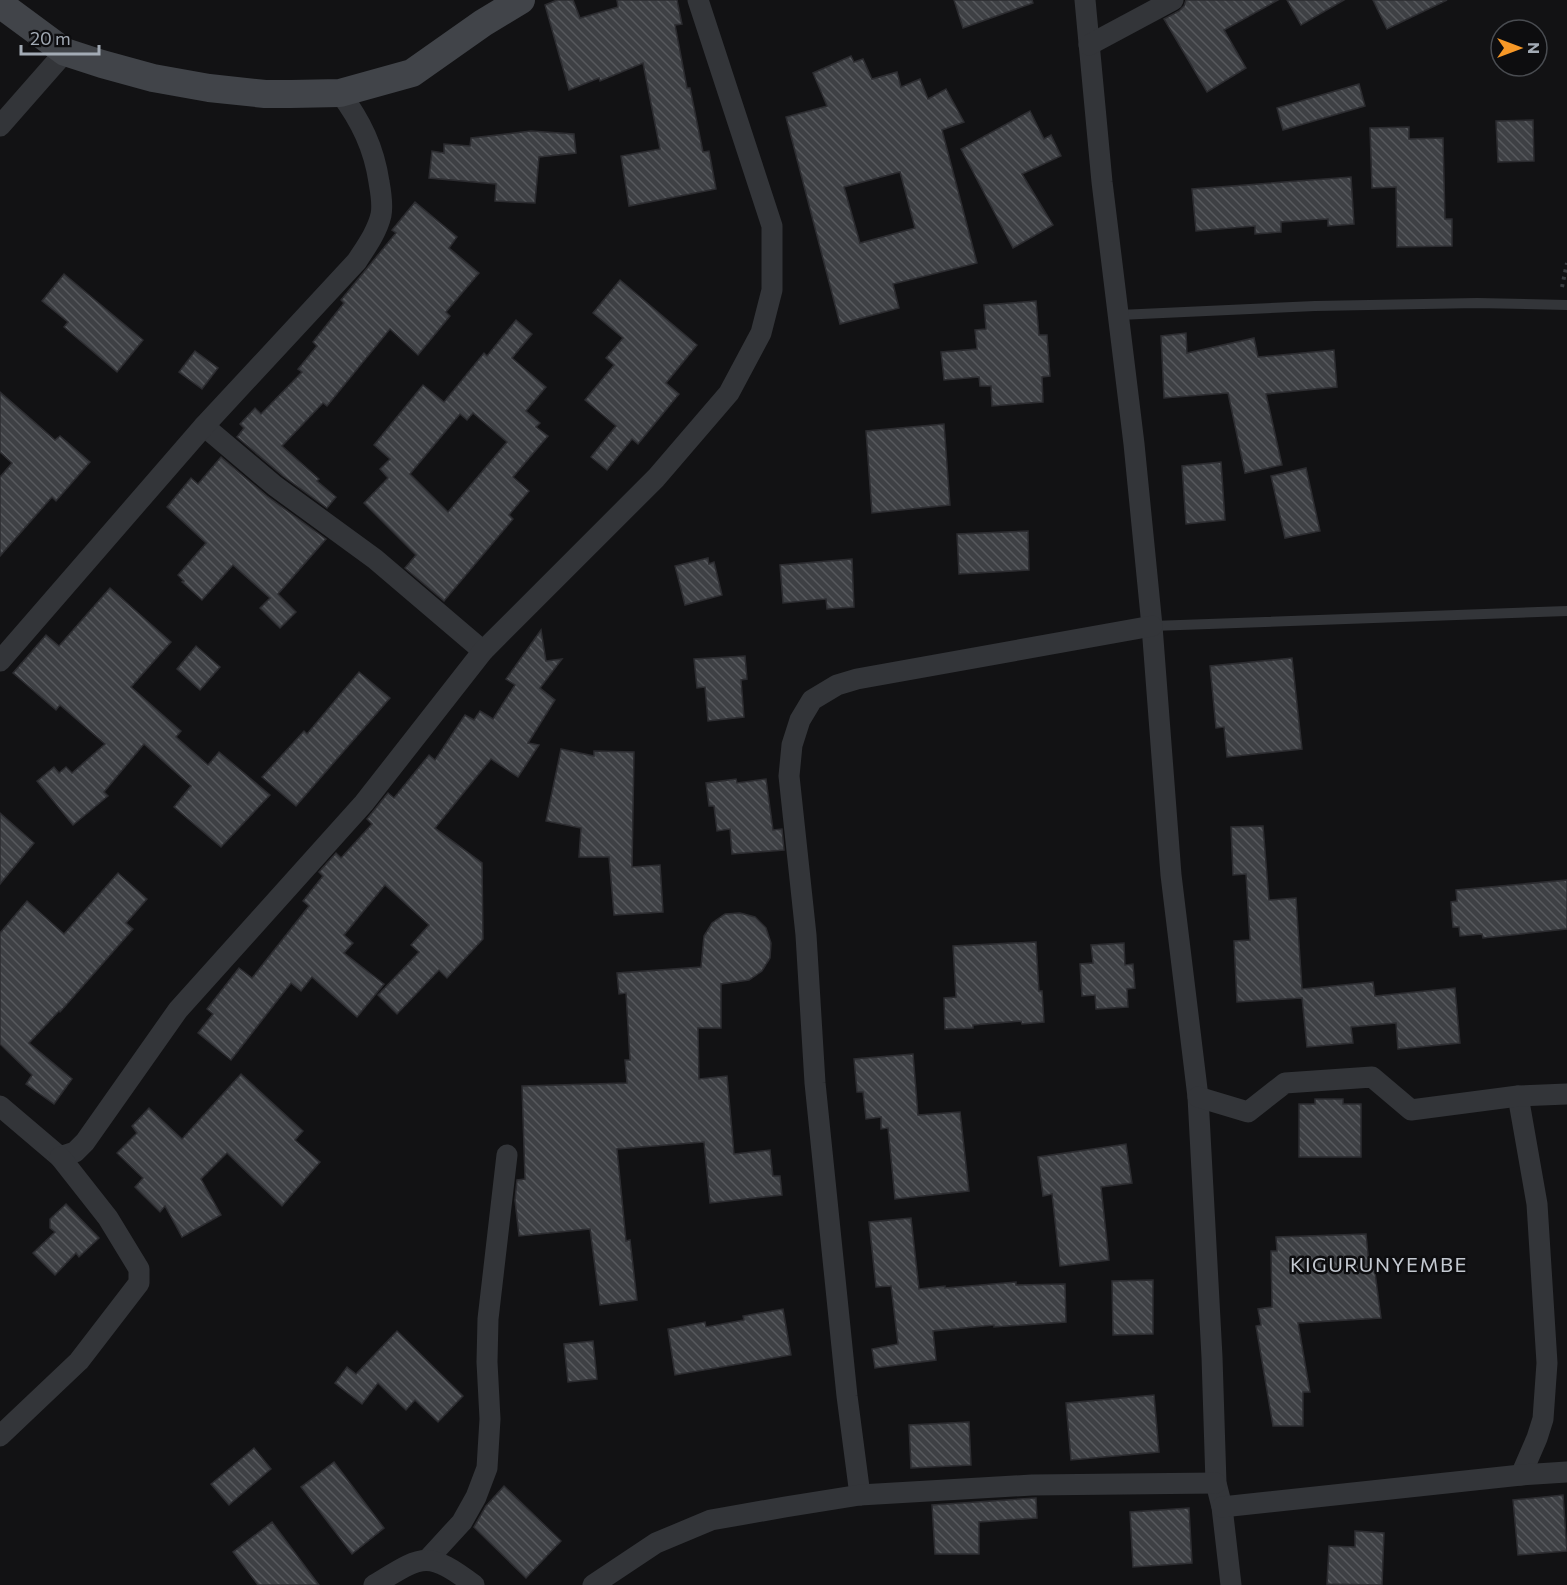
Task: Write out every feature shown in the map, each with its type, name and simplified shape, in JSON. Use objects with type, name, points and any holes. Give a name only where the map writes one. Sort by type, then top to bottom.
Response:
[{"type":"street","points":[[0,4],[65,52],[153,78],[209,88],[265,94],[340,93],[412,73],[483,23],[521,0]]},
{"type":"street","points":[[60,1157],[75,1152],[85,1142],[178,1010],[363,802],[483,651],[656,478],[729,393],[761,333],[772,290],[772,226],[698,0]]},
{"type":"street","points":[[1085,0],[1102,182],[1119,315],[1152,626],[1171,875],[1198,1097],[1212,1357],[1216,1483],[1222,1507],[1231,1585]]},
{"type":"street","points":[[1089,45],[1173,0]]},
{"type":"street","points":[[0,126],[65,52]]},
{"type":"street","points":[[0,661],[204,426],[357,261],[372,237],[381,215],[375,157],[356,114],[340,93]]},
{"type":"street","points":[[204,426],[275,486],[375,559],[483,651]]},
{"type":"street","points":[[860,1495],[847,1396],[816,1094],[806,935],[792,816],[789,776],[792,745],[800,720],[812,700],[837,685],[857,679],[1152,626]]},
{"type":"street","points":[[1198,1097],[1248,1112],[1285,1083],[1372,1077],[1411,1110],[1518,1096],[1567,1094]]},
{"type":"street","points":[[1518,1096],[1537,1204],[1547,1363],[1542,1419],[1537,1438],[1521,1475]]},
{"type":"street","points":[[0,1106],[60,1157],[108,1218],[139,1269],[139,1283],[79,1360],[0,1436]]},
{"type":"street","points":[[374,1585],[410,1564],[428,1559],[462,1522],[476,1497],[487,1468],[490,1419],[487,1362],[488,1319],[507,1155]]},
{"type":"street","points":[[1222,1507],[1567,1472]]},
{"type":"street","points":[[593,1585],[656,1542],[711,1520],[860,1495],[1032,1485],[1216,1483]]},
{"type":"street","points":[[428,1559],[452,1569],[474,1585]]},
{"type":"lane","points":[[1119,315],[1316,306],[1567,304]]},
{"type":"lane","points":[[1152,626],[1567,611]]},
{"type":"building","points":[[557,0],[573,0],[580,18],[618,7],[617,0],[677,0],[682,24],[675,25],[687,88],[690,88],[703,152],[709,151],[716,189],[629,206],[621,156],[660,149],[643,63],[600,81],[599,78],[569,90],[545,5]]},
{"type":"building","points":[[954,0],[1032,0],[1033,3],[963,28]]},
{"type":"building","points":[[1186,0],[1278,0],[1224,30],[1246,68],[1207,92],[1164,19],[1179,11]]},
{"type":"building","points":[[1287,0],[1344,0],[1301,25]]},
{"type":"building","points":[[1373,0],[1447,0],[1387,29]]},
{"type":"building","points":[[851,56],[854,62],[863,59],[872,79],[897,72],[901,87],[920,79],[928,99],[946,89],[964,122],[942,130],[977,263],[893,284],[899,308],[840,324],[786,117],[827,106],[813,73]],"holes":[[[900,172],[915,228],[860,243],[844,187]]]},
{"type":"building","points":[[1359,84],[1365,106],[1283,130],[1277,108]]},
{"type":"building","points":[[1030,111],[1044,139],[1051,135],[1061,156],[1022,174],[1053,225],[1013,248],[961,149]]},
{"type":"building","points":[[1533,120],[1534,161],[1498,162],[1496,121]]},
{"type":"building","points":[[1409,127],[1409,139],[1443,138],[1445,219],[1452,219],[1452,246],[1397,247],[1396,187],[1372,188],[1370,128]]},
{"type":"building","points":[[531,131],[574,134],[576,153],[539,157],[535,203],[495,201],[496,184],[429,178],[432,151],[444,153],[444,144],[470,146],[471,138]]},
{"type":"building","points":[[1351,177],[1354,224],[1328,226],[1328,219],[1281,222],[1281,232],[1255,234],[1255,226],[1196,231],[1192,189]]},
{"type":"building","points":[[415,202],[457,237],[449,248],[479,273],[446,312],[450,316],[418,355],[390,329],[327,406],[323,403],[282,446],[336,497],[327,508],[283,476],[237,437],[244,428],[240,424],[255,408],[261,414],[302,372],[298,369],[317,346],[313,342],[344,303],[341,300],[396,233],[392,230]]},
{"type":"building","points":[[64,274],[143,340],[117,372],[64,327],[68,322],[42,301]]},
{"type":"building","points":[[620,280],[697,345],[666,383],[679,394],[638,444],[632,439],[607,470],[591,457],[616,426],[585,400],[614,365],[606,358],[623,338],[593,313]]},
{"type":"building","points":[[1036,301],[1039,335],[1047,335],[1050,376],[1042,377],[1043,402],[992,406],[991,386],[980,386],[979,377],[944,380],[941,352],[977,349],[975,330],[986,329],[984,305]]},
{"type":"building","points":[[516,320],[532,334],[512,358],[546,387],[526,411],[540,423],[536,427],[548,436],[513,477],[529,491],[509,515],[513,519],[444,601],[405,568],[416,555],[364,503],[388,478],[380,469],[390,459],[374,445],[423,385],[444,402],[484,353],[487,356]],"holes":[[[473,413],[507,442],[448,512],[410,474],[460,414],[467,420]]]},
{"type":"building","points":[[1186,333],[1187,353],[1254,338],[1258,357],[1334,350],[1337,387],[1266,394],[1282,465],[1245,473],[1228,393],[1164,398],[1161,336]]},
{"type":"building","points":[[195,351],[218,368],[202,389],[179,372]]},
{"type":"building","points":[[0,392],[55,440],[60,436],[90,462],[56,501],[52,497],[0,556],[0,477],[12,463],[0,452]]},
{"type":"building","points":[[944,424],[950,505],[872,513],[866,431]]},
{"type":"building","points":[[221,457],[267,496],[326,539],[278,594],[296,612],[280,628],[260,608],[270,598],[233,565],[202,600],[182,582],[184,581],[178,575],[206,543],[167,507],[191,478],[198,484]]},
{"type":"building","points":[[1221,462],[1225,520],[1186,524],[1182,466]]},
{"type":"building","points":[[1306,468],[1320,531],[1285,538],[1271,476]]},
{"type":"building","points":[[1028,531],[1029,570],[959,574],[957,534]]},
{"type":"building","points":[[708,558],[709,564],[714,562],[722,595],[685,605],[675,566]]},
{"type":"building","points":[[852,559],[854,607],[827,609],[826,599],[783,603],[780,565]]},
{"type":"building","points":[[110,588],[171,642],[131,687],[181,731],[176,737],[208,765],[219,752],[270,795],[221,847],[174,807],[191,786],[144,744],[104,792],[108,796],[73,825],[37,781],[54,767],[59,773],[66,767],[72,773],[105,744],[60,705],[56,710],[13,673],[46,635],[59,646]]},
{"type":"building","points":[[541,630],[546,661],[562,659],[540,688],[555,700],[528,743],[539,745],[518,777],[491,759],[435,828],[482,863],[483,939],[447,978],[439,970],[397,1014],[378,995],[419,952],[411,945],[429,925],[385,885],[344,935],[353,943],[344,953],[384,984],[357,1017],[312,977],[301,991],[291,983],[231,1060],[198,1033],[213,1014],[207,1009],[239,968],[252,978],[309,906],[303,901],[323,876],[319,872],[336,853],[341,858],[372,824],[367,819],[388,793],[394,798],[429,755],[435,760],[465,715],[474,720],[480,711],[493,719],[515,685],[506,679]]},
{"type":"building","points":[[196,646],[220,667],[200,690],[177,669]]},
{"type":"building","points":[[745,656],[747,679],[741,680],[744,717],[708,721],[705,687],[697,688],[694,659]]},
{"type":"building","points":[[1292,658],[1302,749],[1227,757],[1224,727],[1216,728],[1210,666]]},
{"type":"building","points":[[359,672],[390,698],[296,806],[262,777],[304,731],[307,734]]},
{"type":"building","points":[[561,749],[594,756],[594,751],[634,752],[632,867],[660,865],[663,912],[614,915],[609,857],[579,857],[581,828],[546,821]]},
{"type":"building","points":[[736,779],[737,783],[766,779],[773,830],[782,829],[784,850],[732,854],[730,829],[717,831],[714,806],[709,806],[706,783]]},
{"type":"building","points":[[0,813],[34,843],[0,884]]},
{"type":"building","points":[[1263,826],[1269,900],[1296,898],[1302,989],[1373,982],[1375,996],[1455,988],[1460,1043],[1398,1049],[1396,1023],[1351,1027],[1353,1043],[1307,1047],[1302,998],[1237,1002],[1234,941],[1250,940],[1246,874],[1233,875],[1231,827]]},
{"type":"building","points":[[118,873],[147,899],[126,923],[133,929],[60,1012],[29,1043],[72,1079],[54,1104],[26,1084],[32,1075],[0,1044],[0,933],[27,901],[64,934]]},
{"type":"building","points":[[1567,880],[1567,929],[1483,938],[1482,934],[1460,936],[1459,927],[1453,927],[1451,902],[1457,901],[1456,890]]},
{"type":"building","points":[[740,913],[755,917],[766,928],[771,943],[770,958],[762,971],[749,980],[721,984],[721,1028],[698,1028],[699,1079],[727,1076],[734,1154],[770,1150],[773,1176],[780,1176],[782,1195],[710,1203],[704,1142],[617,1149],[626,1241],[630,1240],[637,1300],[600,1305],[590,1229],[519,1236],[515,1200],[517,1180],[525,1179],[522,1086],[627,1083],[625,1060],[630,1060],[626,993],[619,994],[617,973],[701,967],[704,936],[712,923],[725,914]]},
{"type":"building","points":[[1036,942],[1039,991],[1042,991],[1044,1022],[1022,1024],[1021,1021],[973,1025],[973,1028],[945,1029],[944,998],[956,997],[953,946]]},
{"type":"building","points":[[1124,943],[1125,965],[1133,964],[1135,988],[1127,989],[1128,1007],[1096,1009],[1095,995],[1082,996],[1080,964],[1093,963],[1091,945]]},
{"type":"building","points":[[913,1054],[918,1115],[960,1112],[969,1191],[895,1199],[888,1128],[881,1129],[881,1117],[866,1119],[863,1092],[857,1092],[854,1059]]},
{"type":"building","points":[[241,1074],[303,1131],[295,1140],[320,1162],[282,1206],[227,1153],[201,1179],[221,1215],[182,1237],[165,1206],[160,1212],[135,1187],[143,1178],[117,1153],[137,1133],[132,1126],[149,1108],[182,1139]]},
{"type":"building","points":[[1315,1099],[1343,1099],[1343,1104],[1361,1104],[1361,1157],[1299,1157],[1299,1104],[1315,1104]]},
{"type":"building","points":[[1126,1144],[1132,1183],[1101,1187],[1109,1260],[1060,1266],[1052,1194],[1043,1196],[1038,1157]]},
{"type":"building","points":[[66,1204],[99,1238],[79,1257],[76,1253],[55,1275],[33,1253],[55,1232],[50,1228],[50,1219]]},
{"type":"building","points":[[911,1218],[919,1289],[1016,1282],[1016,1285],[1065,1284],[1066,1322],[994,1327],[994,1325],[933,1331],[936,1360],[875,1368],[872,1349],[898,1344],[891,1286],[876,1287],[869,1222]]},
{"type":"building","points":[[1366,1234],[1369,1265],[1374,1265],[1381,1318],[1298,1323],[1310,1392],[1303,1392],[1303,1426],[1273,1426],[1256,1326],[1261,1325],[1258,1309],[1272,1307],[1271,1251],[1277,1251],[1276,1237]]},
{"type":"building","points":[[1153,1280],[1153,1334],[1113,1335],[1112,1281]]},
{"type":"building","points":[[783,1309],[791,1355],[675,1375],[668,1329],[705,1322],[706,1327],[744,1320],[743,1316]]},
{"type":"building","points":[[397,1331],[463,1396],[438,1422],[415,1400],[406,1410],[378,1383],[362,1404],[335,1383],[347,1367],[356,1374]]},
{"type":"building","points":[[593,1341],[597,1379],[568,1382],[564,1344]]},
{"type":"building","points":[[1154,1395],[1159,1452],[1071,1460],[1066,1403]]},
{"type":"building","points":[[969,1422],[971,1465],[911,1468],[909,1425]]},
{"type":"building","points":[[254,1448],[271,1469],[229,1505],[211,1484]]},
{"type":"building","points":[[334,1462],[384,1528],[352,1554],[301,1487]]},
{"type":"building","points":[[504,1486],[561,1541],[526,1578],[474,1527],[486,1506]]},
{"type":"building","points":[[1563,1495],[1567,1551],[1518,1555],[1513,1500]]},
{"type":"building","points":[[1036,1498],[1037,1518],[979,1522],[979,1554],[935,1554],[932,1505]]},
{"type":"building","points":[[1189,1508],[1192,1563],[1133,1567],[1130,1512]]},
{"type":"building","points":[[272,1522],[319,1585],[258,1585],[233,1552]]},
{"type":"building","points":[[1355,1531],[1384,1533],[1382,1585],[1327,1584],[1329,1546],[1355,1547]]},
{"type":"district","name":"KIGURUNYEMBE","points":[[1379,1264]]}]
